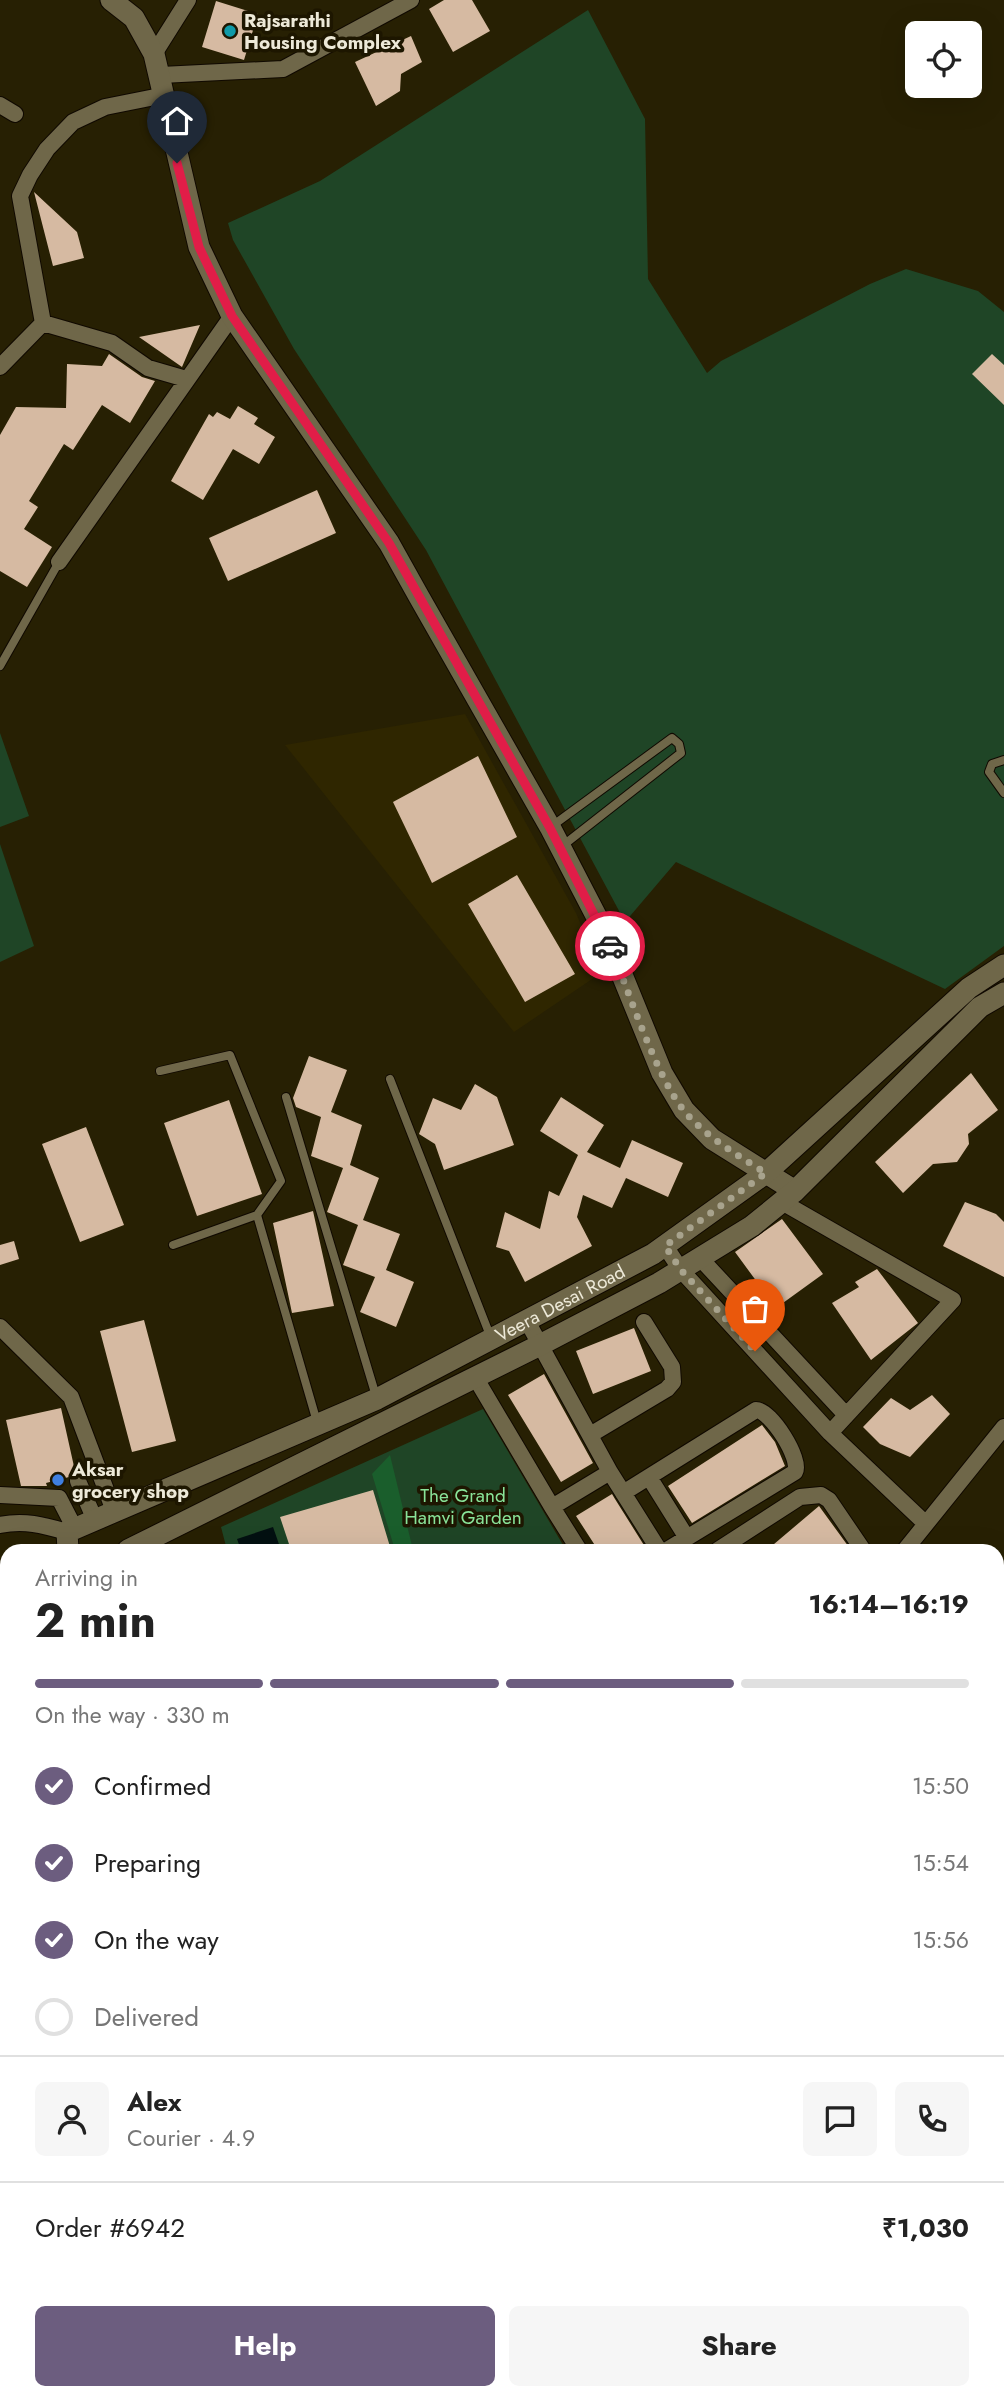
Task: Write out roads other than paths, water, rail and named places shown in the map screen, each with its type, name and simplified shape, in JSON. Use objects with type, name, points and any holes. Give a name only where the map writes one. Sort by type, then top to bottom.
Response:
[{"type":"street","points":[[111,0],[134,18],[154,54],[163,85],[177,163],[199,247],[232,316],[389,543],[550,828],[605,933],[662,1073],[684,1110],[712,1139],[766,1173],[788,1196],[953,1300],[830,1433]]},
{"type":"street","points":[[154,54],[188,0]]},
{"type":"street","points":[[43,323],[20,196],[47,149],[73,122],[163,85],[283,69],[411,0]]},
{"type":"street","points":[[0,104],[15,114]]},
{"type":"street","points":[[59,562],[232,316]]},
{"type":"street","points":[[0,367],[43,323]]},
{"type":"street","points":[[43,323],[112,343],[148,368],[187,379]]},
{"type":"street","name":"Veera Desai Road","points":[[70,1537],[105,1516],[377,1399],[665,1246],[766,1173],[956,1001],[1004,965]]},
{"type":"street","points":[[140,1544],[540,1345],[681,1270],[752,1226],[788,1196],[971,1016],[1004,993]]},
{"type":"street","points":[[956,1001],[971,1016]]},
{"type":"street","points":[[665,1246],[681,1270],[830,1433],[925,1523]]},
{"type":"street","points":[[700,1258],[846,1415]]},
{"type":"street","points":[[527,1321],[610,1472],[655,1544]]},
{"type":"street","points":[[590,1435],[667,1389],[673,1382],[673,1367],[644,1322]]},
{"type":"street","points":[[0,1327],[71,1397],[105,1516]]},
{"type":"street","points":[[475,1377],[575,1544]]},
{"type":"street","points":[[623,1493],[756,1410],[765,1412],[797,1461],[795,1472],[678,1544]]},
{"type":"street","points":[[318,1425],[330,1450]]},
{"type":"street","points":[[909,1544],[1004,1427]]},
{"type":"street","points":[[552,1507],[610,1472]]},
{"type":"street","points":[[649,1477],[688,1538]]},
{"type":"street","points":[[78,1481],[105,1516]]},
{"type":"street","points":[[0,1494],[20,1497],[47,1495],[59,1499],[70,1537]]},
{"type":"street","points":[[727,1544],[800,1497],[811,1495],[829,1500],[859,1544]]},
{"type":"street","points":[[0,1525],[16,1522],[38,1524],[70,1537]]},
{"type":"lane","points":[[0,666],[59,562]]},
{"type":"lane","points":[[550,828],[672,738],[679,744],[681,753],[560,848]]},
{"type":"lane","points":[[1004,760],[992,764],[989,772],[1004,793]]},
{"type":"lane","points":[[160,1071],[230,1055],[281,1181],[257,1215],[173,1245]]},
{"type":"lane","points":[[390,1079],[492,1340]]},
{"type":"lane","points":[[286,1097],[377,1399]]},
{"type":"lane","points":[[257,1215],[318,1425]]},
{"type":"place","name":"Rajsarathi Housing Complex","points":[[230,31]]},
{"type":"place","name":"Aksar grocery shop","points":[[58,1480]]},
{"type":"park label","name":"The Grand Hamvi Garden","points":[[463,1506]]}]
